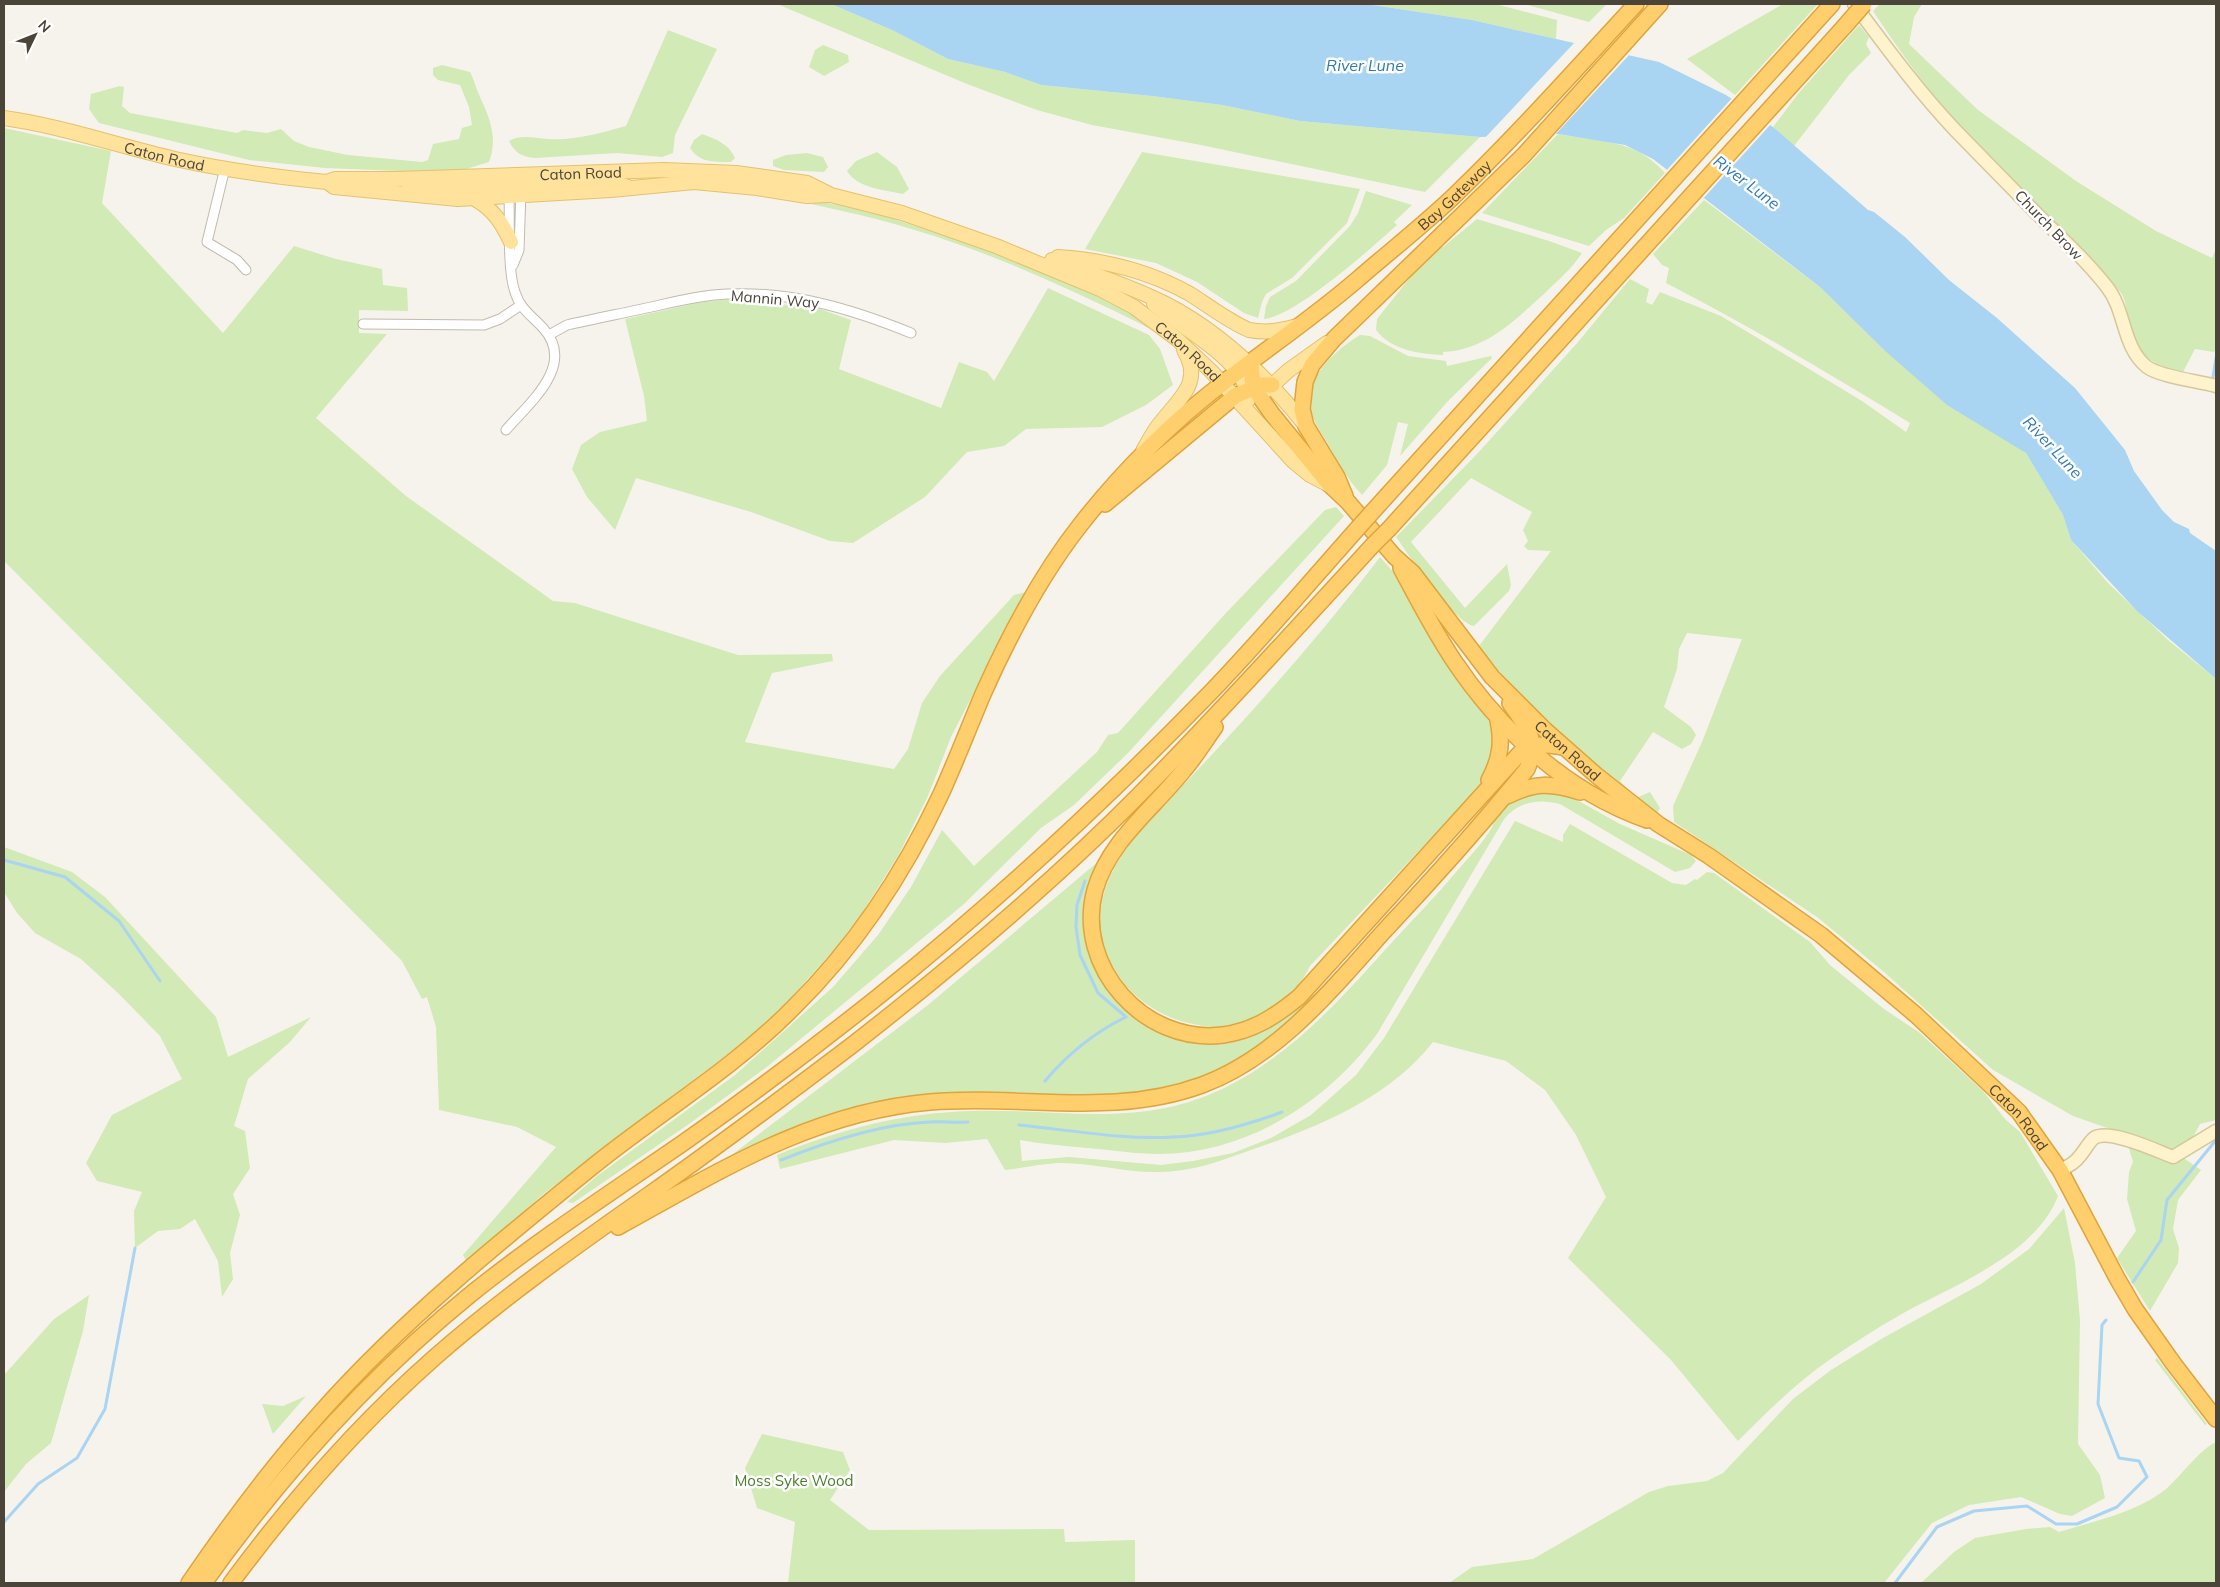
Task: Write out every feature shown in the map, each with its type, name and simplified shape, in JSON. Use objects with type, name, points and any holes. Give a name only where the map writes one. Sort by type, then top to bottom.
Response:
[{"type":"highway","points":[[1596,48],[1630,4]]},
{"type":"highway","name":"Bay Gateway","points":[[1082,522],[1142,454],[1223,383],[1251,364],[1352,284],[1426,219],[1452,199],[1636,4]]},
{"type":"highway","name":"Bay Gateway","points":[[1334,339],[1523,156],[1660,4]]},
{"type":"highway","points":[[231,1583],[306,1488],[350,1439],[431,1360],[490,1310],[843,1051],[986,937],[1136,798],[1242,689],[1389,529],[1864,4]]},
{"type":"highway","points":[[204,1583],[242,1530],[296,1464],[333,1423],[424,1334],[474,1292],[570,1221],[789,1066],[886,991],[1038,861],[1212,691],[1830,6]]},
{"type":"highway","name":"Caton Road","points":[[1334,339],[1312,365],[1302,396],[1306,426],[1337,477],[1348,502]]},
{"type":"highway","points":[[1251,364],[1248,392],[1330,486]]},
{"type":"highway","points":[[189,1583],[232,1519],[278,1462],[326,1407],[418,1314],[614,1150],[742,1056],[795,1007],[839,958],[877,908],[907,860],[941,793],[985,689],[1047,574],[1082,522],[1248,392],[1272,385]]},
{"type":"highway","name":"Caton Road","points":[[1330,486],[1348,502],[1394,556],[1413,572],[1492,677],[1563,746],[1658,824],[1793,913],[1856,962],[1983,1076],[2019,1112],[2060,1170],[2135,1309],[2216,1419]]},
{"type":"highway","name":"Caton Road","points":[[1394,556],[1453,660],[1497,716],[1531,748],[1592,796],[1618,810],[1658,824]]},
{"type":"highway","points":[[553,1263],[752,1153],[792,1135],[828,1123],[877,1110],[929,1102],[993,1100],[1126,1103],[1163,1097],[1203,1084],[1247,1063],[1286,1033],[1317,1005],[1528,769],[1531,748],[1530,734],[1492,677]]},
{"type":"highway","points":[[1242,689],[1185,770],[1123,838],[1109,857],[1095,891],[1092,927],[1103,968],[1117,992],[1129,1004],[1160,1025],[1192,1035],[1223,1035],[1267,1022],[1283,1011],[1300,997],[1484,791],[1531,748],[1563,746]]},
{"type":"highway","points":[[1484,791],[1500,754],[1501,733],[1497,716]]},
{"type":"highway","points":[[1504,797],[1522,788],[1548,784],[1592,796]]},
{"type":"main road","name":"Caton Road","points":[[4,118],[29,122],[175,159],[327,182],[334,186],[422,197],[476,199],[515,186],[639,170],[807,196],[831,194],[902,213],[996,246],[1100,289],[1134,307],[1177,339],[1223,383],[1248,392],[1246,408],[1293,461],[1310,475],[1330,486]]},
{"type":"main road","name":"Caton Road","points":[[327,182],[335,179],[397,179],[424,188],[612,181],[631,188],[680,176]]},
{"type":"main road","points":[[476,199],[490,207],[499,217],[511,242]]},
{"type":"main road","name":"Caton Road","points":[[996,246],[1040,256],[1142,294],[1187,316],[1251,364],[1272,385],[1306,426]]},
{"type":"main road","points":[[1040,256],[1088,259],[1150,275],[1177,287],[1249,330],[1279,332],[1299,325]]},
{"type":"main road","points":[[1142,294],[1165,314],[1218,353],[1238,372],[1248,392]]},
{"type":"main road","points":[[1142,454],[1161,422],[1188,390],[1192,368],[1188,357],[1177,339]]},
{"type":"main road","points":[[1272,385],[1301,360],[1334,339]]},
{"type":"street","name":"Church Brow","points":[[1854,4],[1882,42],[1955,130],[2069,245],[2106,286],[2117,302],[2128,340],[2142,362],[2161,374],[2188,378],[2216,386]]},
{"type":"street","points":[[225,168],[206,242],[237,260],[246,270]]},
{"type":"street","points":[[506,430],[537,395],[552,372],[555,365],[556,351],[549,335],[521,305],[514,289],[511,242],[515,186]]},
{"type":"street","points":[[512,267],[519,250],[515,186]]},
{"type":"street","name":"Mannin Way","points":[[549,335],[567,325],[695,297],[727,294],[767,295],[816,301],[873,318],[911,333]]},
{"type":"street","points":[[363,324],[484,325],[500,319],[521,305]]},
{"type":"street","points":[[2060,1170],[2078,1159],[2094,1139],[2104,1135],[2126,1139],[2173,1157],[2216,1130]]},
{"type":"green space","points":[[777,4],[831,4],[892,30],[948,59],[1005,72],[1041,85],[1222,105],[1300,121],[1480,137],[1425,192],[1201,145],[1092,125],[1037,110],[967,84]]},
{"type":"green space","points":[[1366,4],[1495,4],[1557,20],[1556,39],[1472,20]]},
{"type":"green space","points":[[1524,4],[1607,4],[1589,22]]},
{"type":"green space","points":[[1783,4],[1818,4],[1735,95],[1687,59]]},
{"type":"green space","points":[[1880,4],[1922,4],[1914,17],[1909,44],[1978,110],[2076,181],[2156,231],[2212,258],[2216,249],[2216,348],[2214,352],[2195,349],[2183,372],[2161,366],[2145,356],[2131,330],[2125,302],[2121,293],[2083,251],[1981,150],[1938,101],[1915,72],[1873,11]]},
{"type":"green space","points":[[1859,25],[1869,37],[1866,44],[1871,53],[1849,75],[1794,146],[1773,127],[1798,94]]},
{"type":"green space","points":[[668,30],[717,49],[675,135],[673,153],[662,157],[617,153],[535,158],[526,157],[514,149],[509,141],[518,138],[577,138],[626,126]]},
{"type":"green space","points":[[823,45],[848,55],[849,62],[824,76],[809,67],[815,50]]},
{"type":"green space","points":[[442,65],[470,72],[491,125],[493,143],[489,162],[466,169],[423,172],[325,168],[249,160],[99,123],[89,109],[91,94],[120,86],[124,87],[122,106],[130,113],[237,133],[243,130],[267,133],[281,129],[294,141],[309,147],[348,155],[422,162],[428,160],[433,144],[459,139],[462,128],[472,125],[469,107],[460,85],[438,80],[433,75],[433,68]]},
{"type":"green space","points":[[4,128],[111,151],[102,203],[223,333],[294,246],[336,259],[382,269],[383,285],[407,288],[408,311],[359,310],[359,333],[387,334],[316,418],[406,496],[553,601],[575,603],[738,655],[832,654],[833,661],[772,673],[745,742],[894,769],[908,749],[922,703],[940,676],[1014,595],[1026,592],[951,737],[928,796],[898,856],[862,913],[834,950],[785,1004],[740,1045],[542,1195],[468,1264],[463,1255],[556,1147],[517,1127],[439,1110],[436,1027],[427,997],[422,999],[402,961],[4,561]]},
{"type":"green space","points":[[702,134],[726,146],[735,158],[731,162],[719,162],[708,161],[698,157],[690,148],[694,140]]},
{"type":"green space","points":[[1558,134],[1602,141],[1629,148],[1654,162],[1665,173],[1624,218],[1606,230],[1589,246],[1482,213]]},
{"type":"green space","points":[[877,152],[897,167],[909,189],[903,194],[864,185],[851,177],[847,171],[856,161]]},
{"type":"green space","points":[[1142,152],[1360,189],[1347,223],[1292,278],[1266,294],[1258,318],[1244,313],[1197,282],[1156,263],[1085,249]]},
{"type":"green space","points":[[807,153],[823,157],[828,167],[824,172],[784,170],[773,166],[773,160],[786,155]]},
{"type":"green space","points":[[1366,191],[1412,205],[1394,222],[1397,225],[1333,280],[1295,306],[1278,315],[1264,319],[1270,297],[1296,281],[1350,226],[1358,213]]},
{"type":"green space","points":[[753,192],[840,205],[879,214],[1055,273],[1127,309],[1175,344],[1138,323],[1074,292],[958,244],[869,217],[775,197],[753,195]]},
{"type":"green space","points":[[1704,200],[1820,287],[1883,349],[2026,453],[2063,515],[2071,540],[2108,583],[2168,640],[2216,679],[2216,1120],[2200,1124],[2192,1139],[2173,1151],[2073,1116],[1993,1070],[1884,972],[1817,917],[1674,822],[1673,806],[1702,742],[1742,639],[1687,633],[1679,649],[1677,669],[1664,707],[1691,727],[1696,735],[1691,744],[1682,749],[1653,732],[1620,781],[1634,796],[1592,765],[1513,689],[1479,646],[1551,551],[1528,550],[1524,546],[1528,541],[1523,530],[1532,512],[1471,478],[1411,542],[1465,608],[1507,564],[1511,585],[1509,591],[1474,626],[1455,613],[1444,601],[1396,537],[1477,454],[1578,342],[1630,279],[1649,289],[1646,302],[1652,305],[1660,292],[1721,316],[1862,401],[1906,432],[1910,423],[1729,316],[1666,283],[1669,268],[1662,265],[1653,254]]},
{"type":"green space","points":[[1477,219],[1582,253],[1573,265],[1522,314],[1486,340],[1473,346],[1443,352],[1443,355],[1406,350],[1382,337],[1376,330],[1377,319],[1416,270],[1439,246],[1443,247]]},
{"type":"green space","points":[[1048,288],[1149,335],[1160,349],[1173,385],[1146,405],[1102,427],[1026,429],[1004,446],[967,452],[925,497],[853,543],[830,541],[751,512],[636,478],[615,530],[587,497],[572,469],[581,445],[600,432],[647,421],[644,396],[625,319],[697,303],[730,299],[817,308],[851,320],[839,369],[941,408],[959,362],[987,372],[994,381]]},
{"type":"green space","points":[[1360,335],[1370,336],[1408,356],[1446,361],[1447,366],[1491,356],[1492,358],[1448,401],[1400,456],[1408,424],[1398,422],[1387,465],[1362,495],[1344,471],[1317,426],[1310,402],[1311,390],[1322,368],[1340,349]]},
{"type":"green space","points":[[1336,507],[1344,516],[1128,753],[1074,805],[1041,828],[964,904],[768,1066],[689,1124],[573,1203],[567,1202],[597,1176],[735,1075],[833,987],[878,935],[911,887],[942,830],[974,866],[1097,752],[1108,735],[1118,733],[1225,614],[1325,510]]},
{"type":"green space","points":[[1380,557],[1395,574],[1442,657],[1485,713],[1492,729],[1494,744],[1498,745],[1484,782],[1310,966],[1298,986],[1284,1000],[1260,1016],[1229,1026],[1203,1026],[1172,1018],[1153,1008],[1135,995],[1109,961],[1102,941],[1100,920],[1103,897],[1114,868],[1140,832],[1277,683],[1330,621]]},
{"type":"green space","points":[[1525,791],[1566,794],[1620,824],[1691,855],[1696,861],[1690,868],[1675,872],[1560,804],[1544,801],[1528,803],[1514,809],[1503,821],[1377,1034],[1357,1059],[1334,1082],[1309,1102],[1282,1120],[1253,1134],[1223,1145],[1192,1151],[1159,1154],[1054,1145],[1020,1140],[1022,1161],[1069,1157],[1161,1165],[1193,1161],[1233,1153],[1271,1138],[1311,1115],[1356,1075],[1384,1038],[1515,821],[1563,842],[1563,835],[1570,824],[1672,883],[1686,885],[1695,879],[1697,880],[1707,872],[1714,873],[1810,942],[1830,965],[1884,1009],[1920,1033],[1983,1091],[2005,1119],[2020,1132],[2058,1196],[2047,1217],[2031,1236],[2011,1252],[1990,1267],[1891,1320],[1819,1367],[1738,1441],[1671,1360],[1568,1258],[1606,1197],[1576,1135],[1545,1090],[1506,1061],[1433,1042],[1395,1080],[1350,1109],[1326,1121],[1217,1162],[1171,1172],[1134,1171],[1070,1163],[1045,1164],[1005,1170],[987,1139],[945,1143],[894,1140],[780,1169],[777,1155],[848,1130],[896,1119],[945,1112],[971,1111],[1071,1114],[1135,1112],[1167,1108],[1199,1099],[1232,1084],[1278,1054],[1339,1000],[1475,851],[1491,829],[1501,809]]},
{"type":"green space","points":[[1650,792],[1660,808],[1657,813],[1636,798]]},
{"type":"green space","points":[[4,847],[72,872],[105,897],[216,1017],[228,1057],[311,1017],[290,1042],[248,1079],[234,1126],[245,1131],[250,1168],[233,1194],[240,1215],[230,1253],[233,1279],[222,1297],[218,1261],[195,1219],[180,1229],[158,1231],[135,1248],[134,1211],[142,1192],[97,1181],[86,1163],[112,1115],[182,1079],[160,1036],[119,994],[81,959],[35,933],[17,913],[4,892]]},
{"type":"green space","points":[[1100,860],[1097,970],[1110,992],[1126,1011],[1145,1024],[1169,1035],[1193,1041],[1290,1012],[1313,994],[1316,997],[1280,1028],[1242,1055],[1201,1077],[1179,1085],[1156,1091],[1119,1096],[969,1092],[898,1100],[828,1116],[761,1141],[729,1157],[928,1005]]},
{"type":"green space","points":[[2126,1138],[2185,1159],[2201,1170],[2178,1200],[2173,1229],[2179,1248],[2178,1263],[2150,1311],[2117,1258],[2136,1231],[2127,1199],[2129,1172],[2133,1162]]},
{"type":"green space","points":[[2064,1208],[2075,1263],[2080,1320],[2078,1444],[2100,1475],[2105,1498],[2072,1516],[2060,1514],[2021,1497],[1969,1505],[1932,1523],[1884,1583],[1449,1583],[1472,1567],[1533,1559],[1649,1492],[1668,1486],[1707,1481],[1723,1473],[1793,1399],[1831,1370],[1883,1338],[1981,1284],[2029,1249]]},
{"type":"green space","points":[[89,1295],[83,1331],[51,1443],[26,1464],[4,1492],[4,1375],[54,1319]]},
{"type":"green space","points":[[2157,1358],[2207,1424],[2205,1425],[2155,1360]]},
{"type":"green space","points":[[306,1396],[273,1434],[262,1404],[283,1406]]},
{"type":"green space","name":"Moss Syke Wood","points":[[762,1434],[843,1452],[850,1470],[830,1500],[869,1530],[1064,1529],[1065,1542],[1135,1540],[1135,1583],[788,1583],[795,1522],[757,1508],[745,1468]]},
{"type":"green space","points":[[2216,1442],[2216,1583],[1921,1583],[1954,1552],[1975,1538],[2026,1529],[2050,1527],[2059,1532],[2142,1504],[2172,1484],[2197,1457]]},
{"type":"water","name":"River Lune","points":[[831,4],[1366,4],[1472,20],[1659,62],[1726,95],[1773,127],[1868,210],[1874,212],[1905,237],[1949,280],[1997,318],[2075,388],[2125,450],[2134,471],[2162,510],[2174,522],[2189,529],[2190,533],[2216,551],[2216,679],[2137,611],[2071,540],[2063,515],[2026,453],[1947,405],[1883,349],[1820,287],[1653,159],[1625,145],[1558,134],[1480,137],[1300,121],[1222,105],[1041,85],[1005,72],[948,59],[892,30]]},
{"type":"pier","points":[[1576,41],[1631,53],[1553,137],[1483,140]]},
{"type":"pier","points":[[1733,97],[1772,123],[1701,201],[1665,172]]},
{"type":"waterway","points":[[2213,377],[2216,358]]},
{"type":"waterway","points":[[4,860],[65,877],[119,921],[160,981]]},
{"type":"waterway","points":[[1045,1081],[1082,1045],[1126,1017],[1098,993],[1080,955],[1076,927],[1077,905],[1085,881]]},
{"type":"waterway","points":[[1019,1125],[1115,1136],[1154,1138],[1187,1136],[1228,1129],[1282,1112]]},
{"type":"waterway","points":[[781,1160],[854,1135],[892,1126],[929,1122],[968,1122]]},
{"type":"waterway","points":[[2133,1282],[2161,1240],[2167,1200],[2216,1140]]},
{"type":"waterway","points":[[4,1522],[38,1484],[77,1458],[105,1409],[135,1248]]},
{"type":"waterway","points":[[1895,1583],[1937,1527],[1974,1511],[2027,1506],[2056,1524],[2077,1524],[2117,1507],[2147,1477],[2139,1461],[2119,1458],[2098,1404],[2102,1325],[2106,1320]]}]
